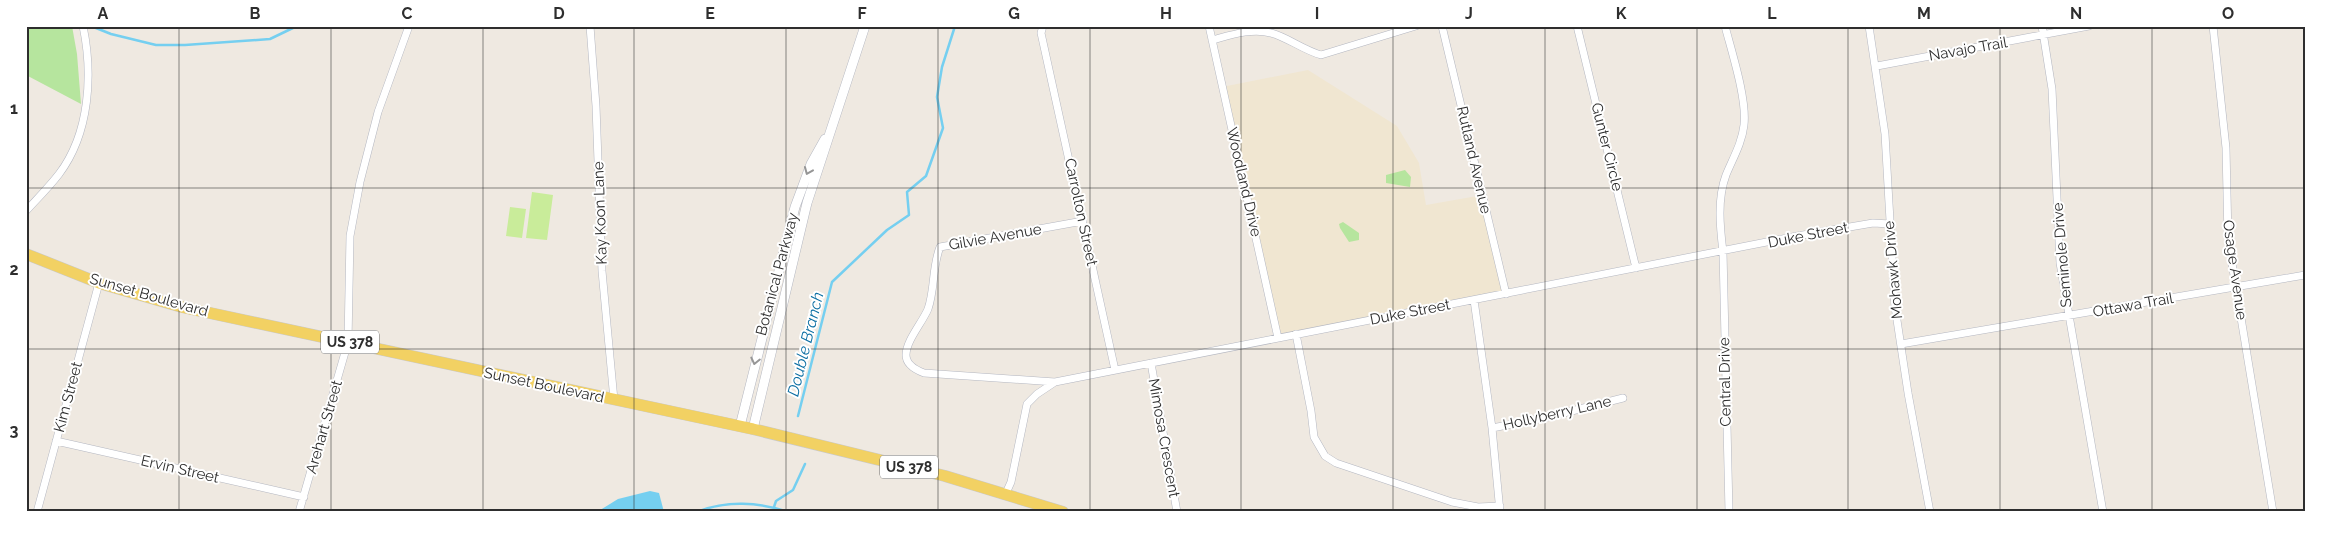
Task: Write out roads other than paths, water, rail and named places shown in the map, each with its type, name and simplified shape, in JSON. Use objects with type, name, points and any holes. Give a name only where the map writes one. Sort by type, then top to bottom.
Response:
[{"type":"main road","name":"Sunset Boulevard","points":[[26,254],[99,282],[182,307],[753,428],[1006,493],[1063,512]]},
{"type":"street","points":[[26,211],[60,173],[79,136],[88,90],[88,60],[83,26]]},
{"type":"street","name":"Arehart Street","points":[[299,512],[348,342],[350,236],[360,182],[378,112],[409,26]]},
{"type":"street","name":"Kay Koon Lane","points":[[590,26],[596,106],[602,264],[614,400]]},
{"type":"street","name":"Botanical Parkway","points":[[753,428],[804,214],[831,128],[842,100],[864,26]]},
{"type":"street","name":"Carrolton Street","points":[[1043,26],[1041,33],[1115,370]]},
{"type":"street","name":"Woodland Drive","points":[[1209,26],[1278,338]]},
{"type":"street","points":[[1212,40],[1241,33],[1272,33],[1306,51],[1321,55],[1416,26]]},
{"type":"street","name":"Rutland Avenue","points":[[1442,26],[1506,294]]},
{"type":"street","name":"Gunter Circle","points":[[1577,26],[1636,268]]},
{"type":"street","points":[[1722,252],[1720,223],[1722,192],[1726,177],[1738,150],[1745,123],[1744,107],[1725,26]]},
{"type":"street","name":"Mohawk Drive","points":[[1870,26],[1886,142],[1895,307],[1908,394],[1930,512]]},
{"type":"street","name":"Seminole Drive","points":[[2042,26],[2052,89],[2060,263],[2103,512]]},
{"type":"street","name":"Navajo Trail","points":[[1877,66],[2089,26]]},
{"type":"street","name":"Osage Avenue","points":[[2213,26],[2226,148],[2228,240],[2273,512]]},
{"type":"street","name":"Botanical Parkway","points":[[740,426],[794,207],[811,164],[831,128]]},
{"type":"street","name":"Gilvie Avenue","points":[[1055,382],[924,373],[909,364],[906,356],[908,344],[916,334],[928,309],[936,257],[940,247],[1083,221]]},
{"type":"street","name":"Duke Street","points":[[1006,493],[1011,482],[1027,404],[1037,394],[1055,382],[1873,222],[1890,224]]},
{"type":"street","name":"Central Drive","points":[[1722,252],[1729,512]]},
{"type":"street","name":"Ottawa Trail","points":[[1901,344],[2305,275]]},
{"type":"street","name":"Kim Street","points":[[37,512],[99,282]]},
{"type":"street","points":[[1296,334],[1311,411],[1314,437],[1325,456],[1336,463],[1452,502],[1500,509],[1492,428],[1474,300]]},
{"type":"street","name":"Mimosa Crescent","points":[[1151,363],[1177,512]]},
{"type":"street","name":"Hollyberry Lane","points":[[1492,428],[1544,418],[1623,398]]},
{"type":"street","name":"Ervin Street","points":[[56,441],[304,497]]},
{"type":"water","points":[[650,491],[659,493],[664,512],[597,512],[618,499]]},
{"type":"waterway","points":[[91,26],[111,34],[156,45],[185,45],[270,39],[297,26]]},
{"type":"waterway","name":"Double Branch","points":[[798,416],[832,282],[887,230],[909,215],[907,192],[926,176],[943,128],[937,97],[942,67],[955,26]]},
{"type":"waterway","name":"Double Branch","points":[[774,507],[776,501],[793,490],[805,464]]},
{"type":"waterway","name":"Double Branch","points":[[697,512],[731,504],[754,504],[788,512]]}]
